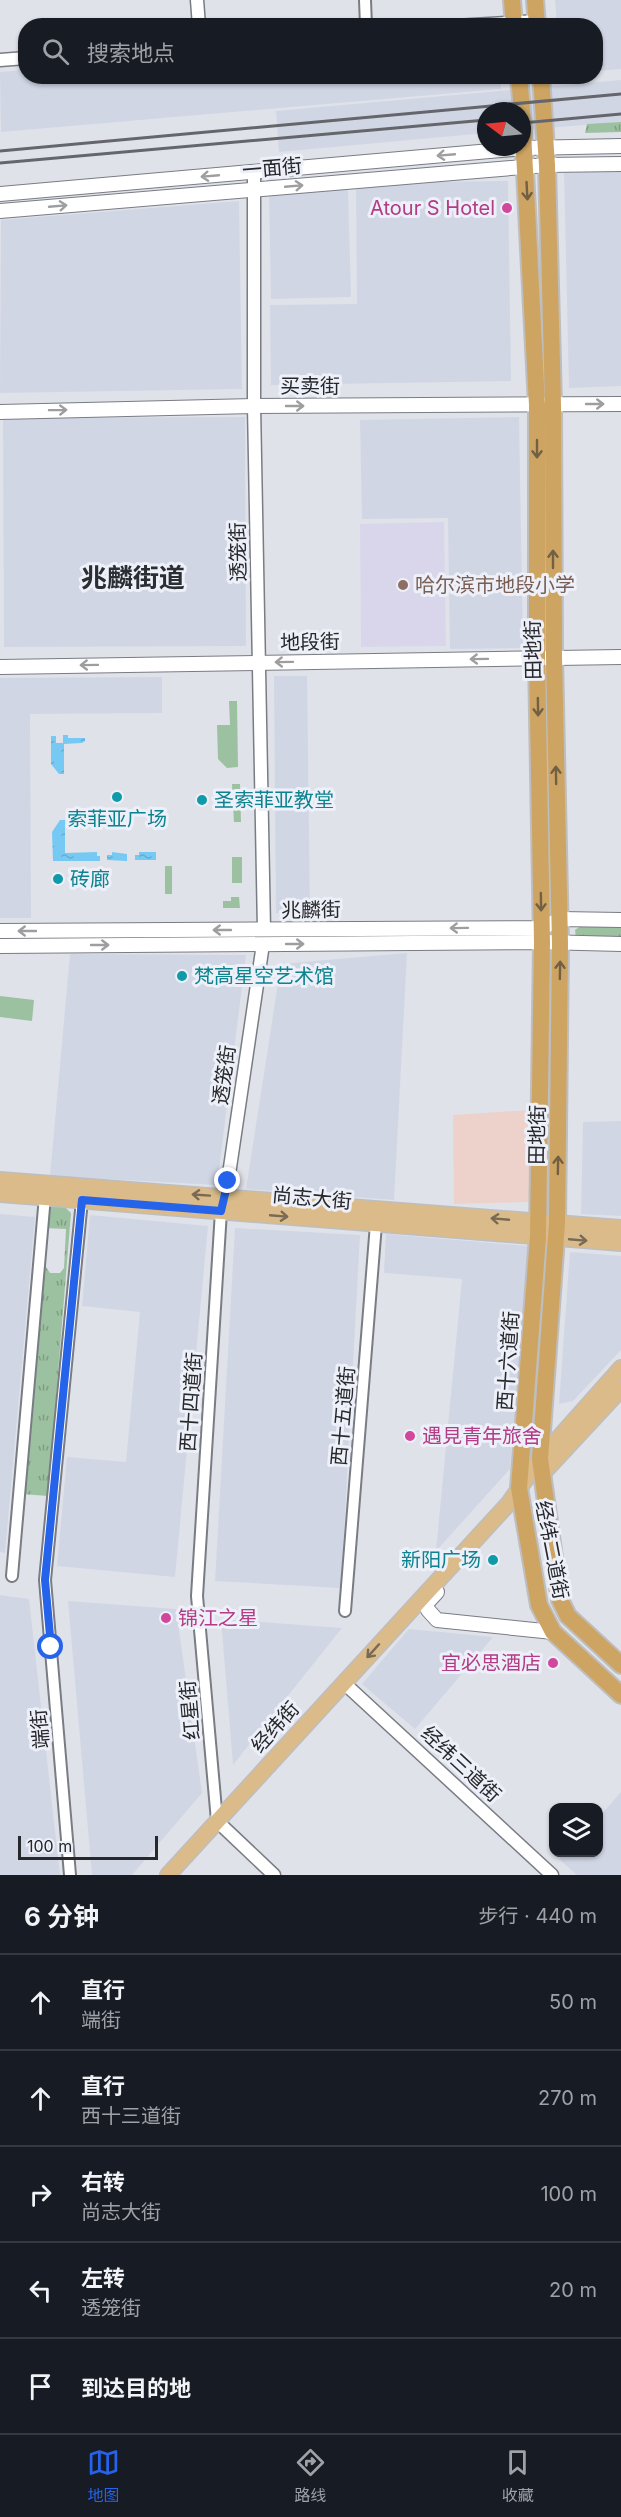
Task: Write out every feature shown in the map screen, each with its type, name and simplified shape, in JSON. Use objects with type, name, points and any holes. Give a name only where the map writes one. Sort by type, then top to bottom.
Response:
[{"type":"highway","points":[[512,0],[514,18]]},
{"type":"highway","points":[[535,0],[537,18]]},
{"type":"highway","name":"田地街","points":[[520,84],[521,102]]},
{"type":"highway","name":"田地街","points":[[539,1229],[547,165],[542,84]]},
{"type":"highway","name":"田地街","points":[[525,156],[545,405]]},
{"type":"highway","name":"田地街","points":[[545,658],[561,944],[556,1231]]},
{"type":"highway","name":"西十六道街","points":[[519,1488],[539,1229]]},
{"type":"highway","name":"西十六道街","points":[[541,1466],[556,1231]]},
{"type":"highway","name":"经纬二道街","points":[[541,1466],[560,1600],[568,1616],[621,1665]]},
{"type":"highway","name":"经纬二道街","points":[[519,1488],[539,1605],[552,1632],[621,1695]]},
{"type":"main road","name":"一面街","points":[[531,148],[621,146]]},
{"type":"main road","name":"一面街","points":[[0,194],[477,152]]},
{"type":"main road","name":"一面街","points":[[0,211],[547,165],[621,164]]},
{"type":"main road","name":"买卖街","points":[[0,412],[254,406],[621,404]]},
{"type":"main road","name":"地段街","points":[[0,667],[621,657]]},
{"type":"main road","name":"兆麟街","points":[[542,935],[560,919],[621,920]]},
{"type":"main road","name":"兆麟街","points":[[0,931],[263,937]]},
{"type":"main road","name":"兆麟街","points":[[0,946],[263,937],[542,935],[561,944],[621,944]]},
{"type":"main road","name":"尚志大街","points":[[0,1180],[222,1204],[376,1224],[539,1229]]},
{"type":"main road","name":"尚志大街","points":[[0,1194],[82,1200],[222,1204],[539,1229],[621,1243]]},
{"type":"main road","name":"尚志大街","points":[[556,1231],[621,1228]]},
{"type":"main road","points":[[541,1466],[621,1368]]},
{"type":"main road","points":[[541,1466],[621,1389]]},
{"type":"main road","name":"经纬街","points":[[168,1875],[541,1466]]},
{"type":"main road","points":[[508,1503],[507,1514],[426,1604],[428,1610],[437,1620],[552,1632]]},
{"type":"street","points":[[197,0],[198,18]]},
{"type":"street","points":[[364,0],[365,18]]},
{"type":"street","points":[[0,60],[18,59]]},
{"type":"street","name":"透笼街","points":[[222,1204],[228,1181],[263,937],[254,406],[254,172]]},
{"type":"street","points":[[12,1576],[45,1196]]},
{"type":"street","name":"端街","points":[[70,1875],[45,1580],[82,1200]]},
{"type":"street","name":"西十四道街","points":[[197,1596],[222,1204]]},
{"type":"street","name":"西十五道街","points":[[345,1611],[376,1224]]},
{"type":"street","name":"红星街","points":[[197,1596],[217,1821]]},
{"type":"street","name":"经纬三道街","points":[[344,1683],[552,1875]]},
{"type":"street","points":[[217,1821],[274,1875]]},
{"type":"shaded area","points":[[555,0],[621,0],[621,69],[603,70],[603,18],[556,18]]},
{"type":"shaded area","points":[[18,71],[18,84],[501,84],[501,89],[1,132],[0,72]]},
{"type":"shaded area","points":[[621,80],[621,122],[531,129],[531,102],[477,102],[477,134],[279,152],[276,111],[576,84],[603,84],[603,82]]},
{"type":"shaded area","points":[[621,169],[621,386],[569,388],[564,171]]},
{"type":"shaded area","points":[[508,181],[511,381],[271,385],[270,305],[357,304],[356,183]]},
{"type":"shaded area","points":[[348,189],[351,297],[271,299],[269,191]]},
{"type":"shaded area","points":[[239,201],[242,389],[0,393],[1,220]]},
{"type":"shaded area","points":[[245,417],[246,646],[4,647],[3,418]]},
{"type":"shaded area","points":[[519,417],[523,648],[450,649],[448,518],[362,519],[360,420]]},
{"type":"shaded area","name":"哈尔滨市地段小学","points":[[444,522],[446,646],[361,647],[360,524]]},
{"type":"shaded area","points":[[274,676],[307,676],[310,912],[276,913]]},
{"type":"shaded area","points":[[162,677],[162,713],[30,714],[31,918],[0,918],[0,678]]},
{"type":"shaded area","points":[[407,953],[394,1200],[246,1189],[281,964]]},
{"type":"shaded area","points":[[70,954],[246,955],[217,1185],[50,1176]]},
{"type":"shaded area","points":[[530,1110],[531,1202],[454,1204],[453,1115]]},
{"type":"shaded area","points":[[621,1121],[621,1216],[581,1214],[583,1122]]},
{"type":"shaded area","points":[[0,1214],[35,1217],[5,1553],[0,1552]]},
{"type":"shaded area","points":[[90,1215],[208,1226],[175,1577],[57,1566],[67,1457],[126,1462],[140,1312],[82,1306]]},
{"type":"shaded area","points":[[235,1228],[360,1235],[341,1588],[215,1581]]},
{"type":"shaded area","points":[[386,1234],[528,1246],[510,1469],[436,1551],[462,1279],[384,1273]]},
{"type":"shaded area","points":[[570,1252],[621,1256],[621,1350],[573,1401],[559,1404]]},
{"type":"shaded area","points":[[0,1595],[29,1599],[60,1875],[0,1875]]},
{"type":"shaded area","points":[[68,1601],[176,1609],[202,1793],[132,1875],[92,1875]]},
{"type":"shaded area","points":[[221,1619],[342,1628],[233,1765]]},
{"type":"shaded area","points":[[409,1629],[493,1637],[415,1729],[362,1684]]},
{"type":"shaded area","points":[[621,1792],[621,1875],[577,1875],[559,1859],[561,1857],[603,1857],[603,1812]]},
{"type":"green space","points":[[621,122],[621,132],[585,133],[587,124]]},
{"type":"green space","points":[[229,701],[237,701],[238,767],[227,768],[218,759],[217,725],[230,725]]},
{"type":"green space","points":[[232,784],[240,784],[241,822],[234,822]]},
{"type":"green space","points":[[232,857],[242,857],[242,883],[232,883]]},
{"type":"green space","points":[[165,866],[172,866],[172,894],[165,894]]},
{"type":"green space","points":[[231,897],[239,897],[240,908],[223,908],[223,901],[231,901]]},
{"type":"green space","points":[[583,924],[621,924],[621,941],[576,939],[575,930]]},
{"type":"green space","points":[[0,996],[34,1000],[32,1021],[0,1017]]},
{"type":"green space","points":[[51,1206],[64,1206],[71,1213],[48,1496],[22,1494],[44,1264],[50,1273],[60,1273],[64,1268],[66,1229],[44,1228],[47,1209]]},
{"type":"water","points":[[63,735],[68,735],[68,738],[85,738],[85,741],[64,744],[64,774],[59,774],[51,764],[51,736],[56,736],[56,743],[63,743]]},
{"type":"water","points":[[60,820],[65,820],[65,853],[97,852],[100,861],[53,861],[52,832]]},
{"type":"water","points":[[112,852],[127,854],[127,861],[107,860],[107,855],[112,855]]},
{"type":"water","points":[[139,852],[156,852],[156,860],[135,860],[135,855],[139,855]]},
{"type":"railway","points":[[0,151],[621,94]]},
{"type":"railway","points":[[531,122],[621,114]]},
{"type":"railway","points":[[0,163],[477,121]]},
{"type":"place","name":"Atour S Hotel","points":[[507,208]]},
{"type":"place","name":"哈尔滨市地段小学","points":[[403,585]]},
{"type":"place","name":"索菲亚广场","points":[[117,797]]},
{"type":"place","name":"圣索菲亚教堂","points":[[202,800]]},
{"type":"place","name":"砖廊","points":[[58,879]]},
{"type":"place","name":"梵高星空艺术馆","points":[[182,976]]},
{"type":"place","name":"遇見青年旅舍","points":[[410,1436]]},
{"type":"place","name":"新阳广场","points":[[493,1560]]},
{"type":"place","name":"锦江之星","points":[[166,1618]]},
{"type":"place","name":"宜必思酒店","points":[[553,1663]]},
{"type":"district","name":"兆麟街道","points":[[133,578]]},
{"type":"route","points":[[51,1647],[45,1580],[82,1200],[221,1211],[228,1181]]}]
